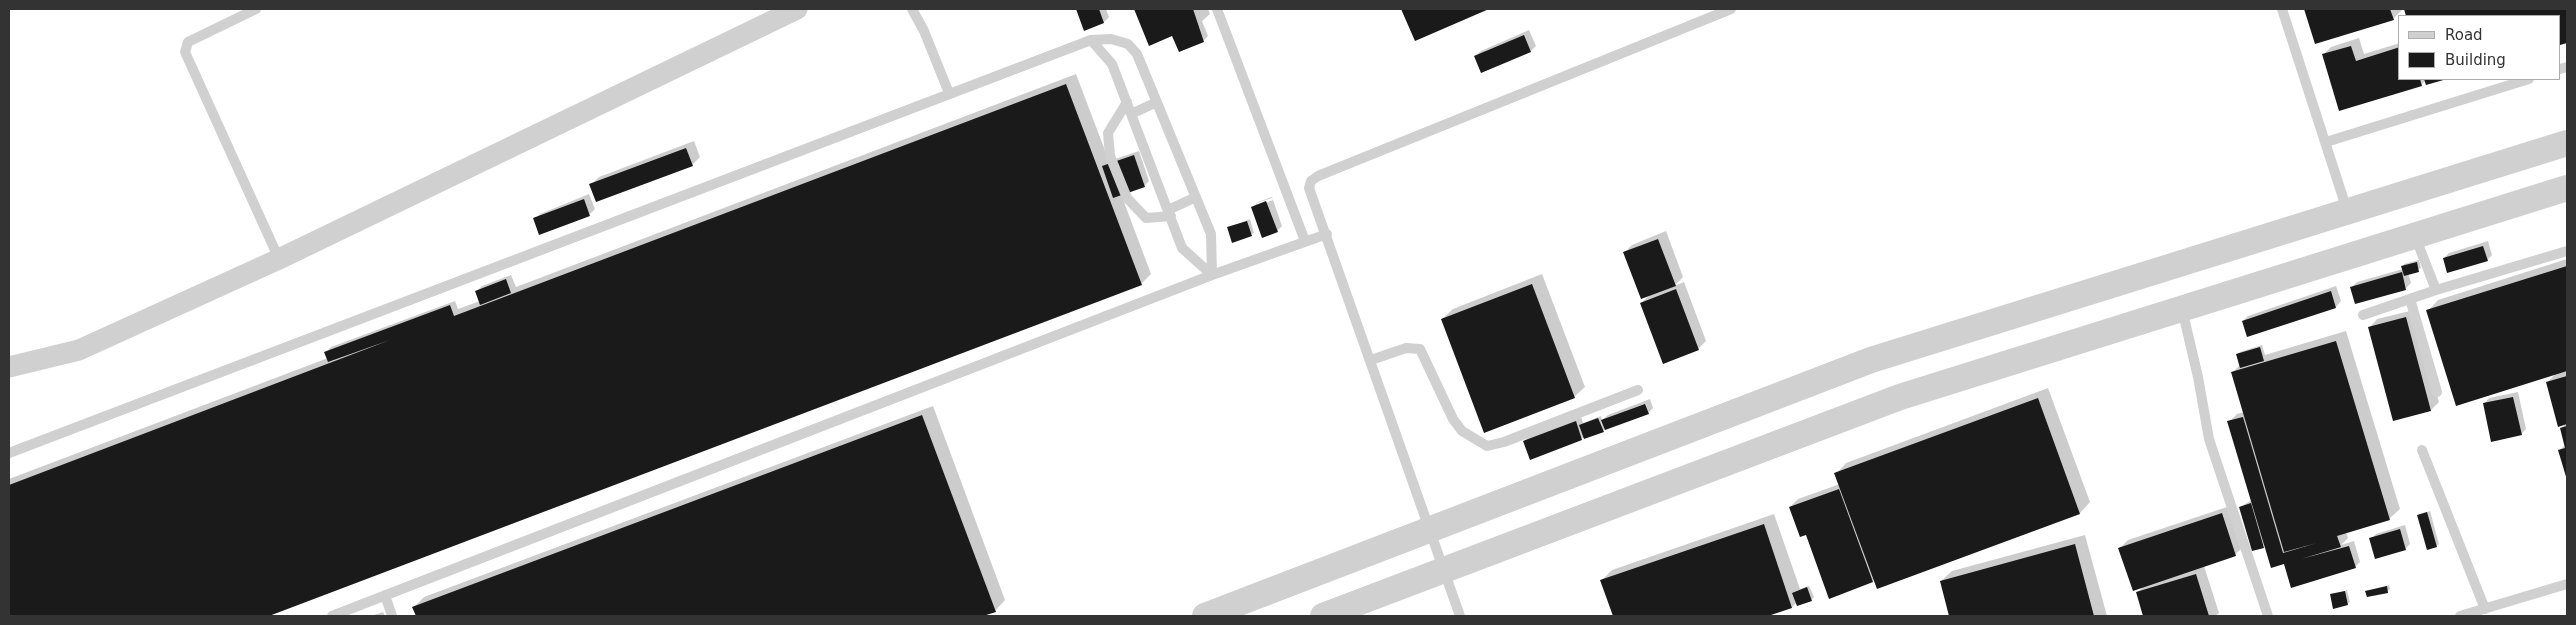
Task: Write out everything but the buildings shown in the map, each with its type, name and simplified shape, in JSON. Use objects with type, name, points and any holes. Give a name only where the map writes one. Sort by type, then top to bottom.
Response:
[{"type":"street","points":[[9,367],[79,350],[279,259],[797,9]]},
{"type":"street","points":[[1205,616],[1429,532],[1871,360],[2567,143]]},
{"type":"street","points":[[1323,616],[1900,396],[2567,188]]},
{"type":"street","points":[[2375,203],[2388,244]]},
{"type":"lane","points":[[256,9],[188,42],[185,52],[279,259]]},
{"type":"lane","points":[[912,9],[924,31],[949,93]]},
{"type":"lane","points":[[1217,9],[1305,241]]},
{"type":"lane","points":[[1460,616],[1429,532],[1327,234],[1309,188],[1311,181],[1318,176],[1731,9]]},
{"type":"lane","points":[[2282,9],[2348,212]]},
{"type":"lane","points":[[9,453],[1091,40],[1112,40],[1128,44],[1137,54],[1212,234],[1212,275]]},
{"type":"lane","points":[[1091,40],[1112,64],[1182,248],[1212,275]]},
{"type":"lane","points":[[2326,142],[2526,80]]},
{"type":"lane","points":[[1126,102],[1108,133],[1110,156],[1127,198],[1146,218],[1169,213],[1196,198]]},
{"type":"lane","points":[[1131,114],[1157,102]]},
{"type":"lane","points":[[332,616],[1212,275],[1327,234]]},
{"type":"lane","points":[[2415,235],[2436,290]]},
{"type":"lane","points":[[2363,315],[2436,290],[2567,251]]},
{"type":"lane","points":[[2410,299],[2437,392]]},
{"type":"lane","points":[[2182,308],[2198,377],[2209,439],[2268,616]]},
{"type":"lane","points":[[1371,360],[1406,348],[1420,349],[1453,419],[1462,432],[1487,446],[1504,442],[1638,390]]},
{"type":"lane","points":[[2422,450],[2486,609]]},
{"type":"lane","points":[[2460,616],[2567,584]]},
{"type":"lane","points":[[385,595],[392,616]]}]
